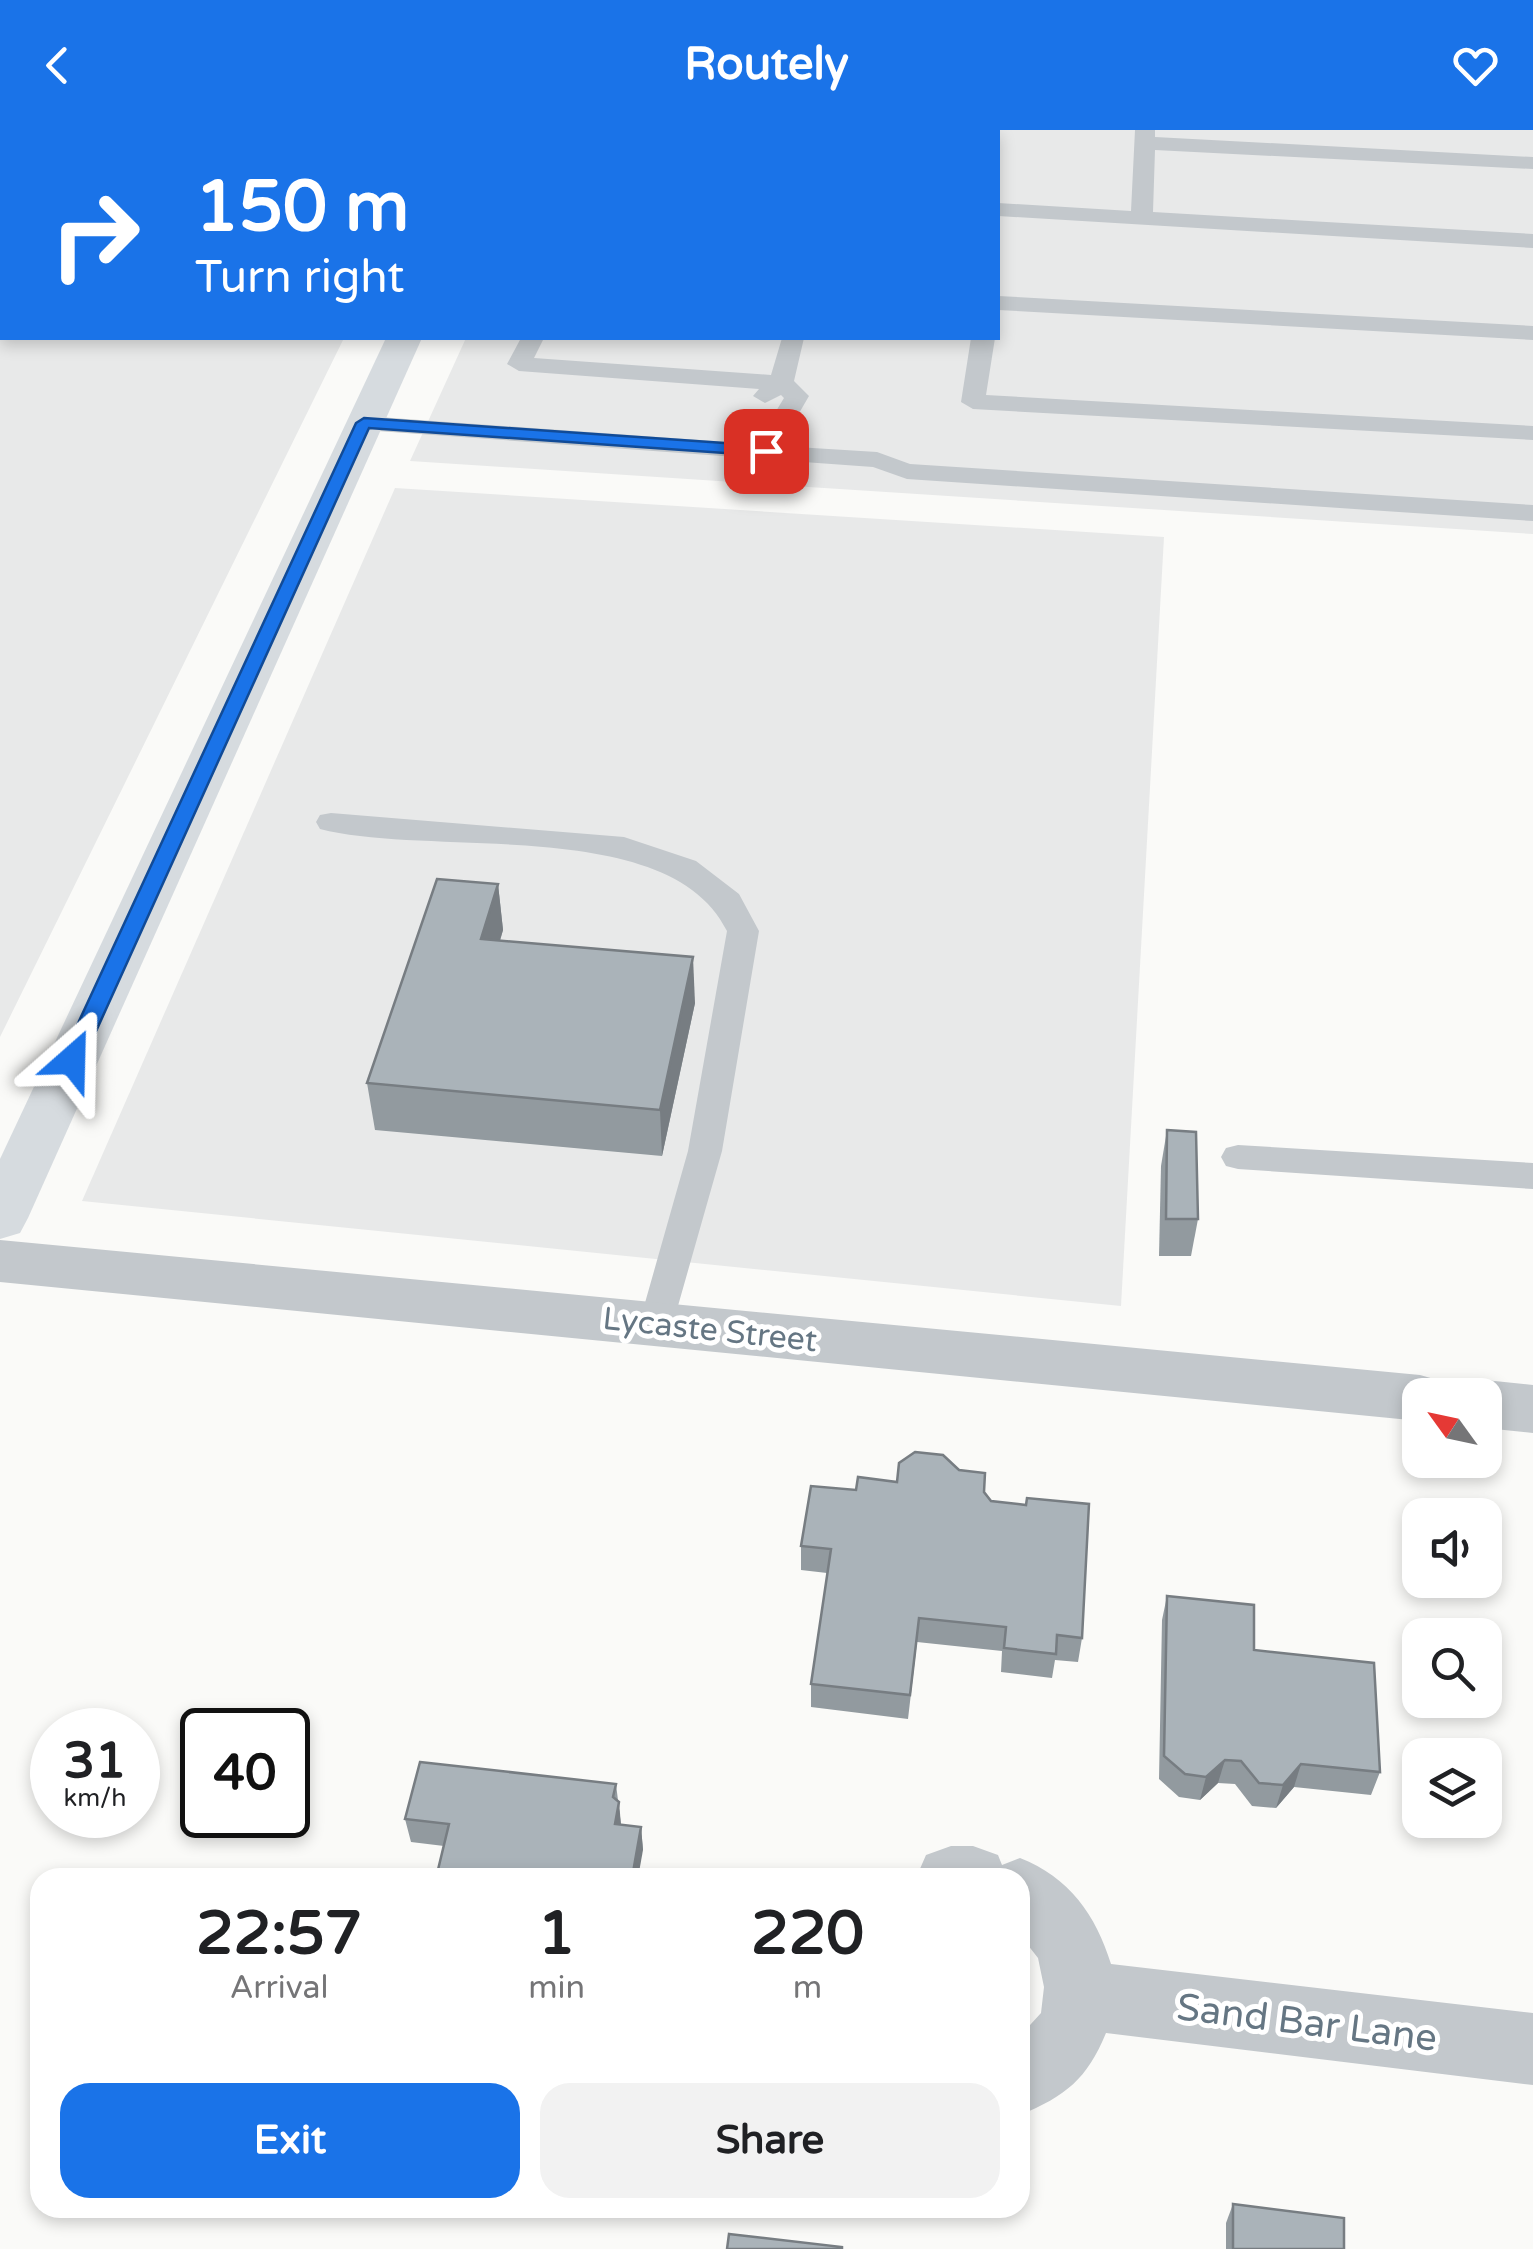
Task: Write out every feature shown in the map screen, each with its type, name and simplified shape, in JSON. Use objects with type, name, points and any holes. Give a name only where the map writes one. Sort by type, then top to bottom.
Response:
[{"type":"street","points":[[0,1218],[403,340]]},
{"type":"street","name":"Lycaste Street","points":[[0,1260],[1402,1396]]},
{"type":"street","points":[[1502,1406],[1533,1409]]},
{"type":"street","points":[[1030,1898],[1048,1911],[1066,1936],[1078,1964],[1081,1994],[1074,2024],[1059,2050],[1030,2075]]},
{"type":"street","name":"Sand Bar Lane","points":[[1081,1994],[1533,2048]]},
{"type":"lane","points":[[1142,218],[1144,136],[1533,163]]},
{"type":"lane","points":[[1000,210],[1533,241]]},
{"type":"lane","points":[[1000,303],[1533,333]]},
{"type":"lane","points":[[531,340],[519,364],[781,383],[798,396],[789,417],[769,439]]},
{"type":"lane","points":[[781,383],[792,340]]},
{"type":"lane","points":[[982,340],[973,402],[1533,433]]},
{"type":"lane","points":[[364,423],[769,439],[877,460],[907,471],[1533,513]]},
{"type":"lane","points":[[877,460],[904,449],[1533,489]]},
{"type":"lane","points":[[331,822],[624,848],[685,868],[728,901],[743,931],[705,1150],[658,1324]]},
{"type":"lane","points":[[1238,1157],[1533,1176]]},
{"type":"shaded area","points":[[1000,130],[1533,130],[1533,534],[410,461],[465,340],[1000,340]]},
{"type":"shaded area","points":[[0,340],[343,340],[0,1037]]},
{"type":"shaded area","points":[[395,488],[1164,537],[1121,1306],[82,1201]]},
{"type":"building","points":[[437,879],[498,884],[481,939],[693,957],[660,1110],[367,1083]]},
{"type":"building","points":[[1167,1130],[1196,1132],[1198,1219],[1166,1219]]},
{"type":"building","points":[[915,1452],[943,1455],[959,1470],[985,1473],[984,1492],[991,1501],[1026,1505],[1027,1498],[1089,1504],[1082,1638],[1057,1635],[1056,1654],[1004,1648],[1006,1627],[919,1618],[910,1695],[811,1684],[831,1549],[801,1546],[811,1486],[856,1490],[858,1477],[897,1482],[899,1463]]},
{"type":"building","points":[[1167,1596],[1254,1605],[1254,1650],[1374,1663],[1380,1772],[1301,1764],[1283,1785],[1259,1783],[1241,1761],[1225,1760],[1206,1777],[1185,1774],[1164,1756]]},
{"type":"building","points":[[420,1762],[616,1784],[613,1797],[619,1802],[615,1824],[641,1827],[634,1868],[438,1868],[449,1824],[405,1819]]},
{"type":"building","points":[[1233,2204],[1344,2218],[1344,2249],[1233,2249]]},
{"type":"building","points":[[729,2234],[842,2247],[842,2249],[727,2249]]},
{"type":"route","points":[[72,1060],[364,423],[766,451]]}]
